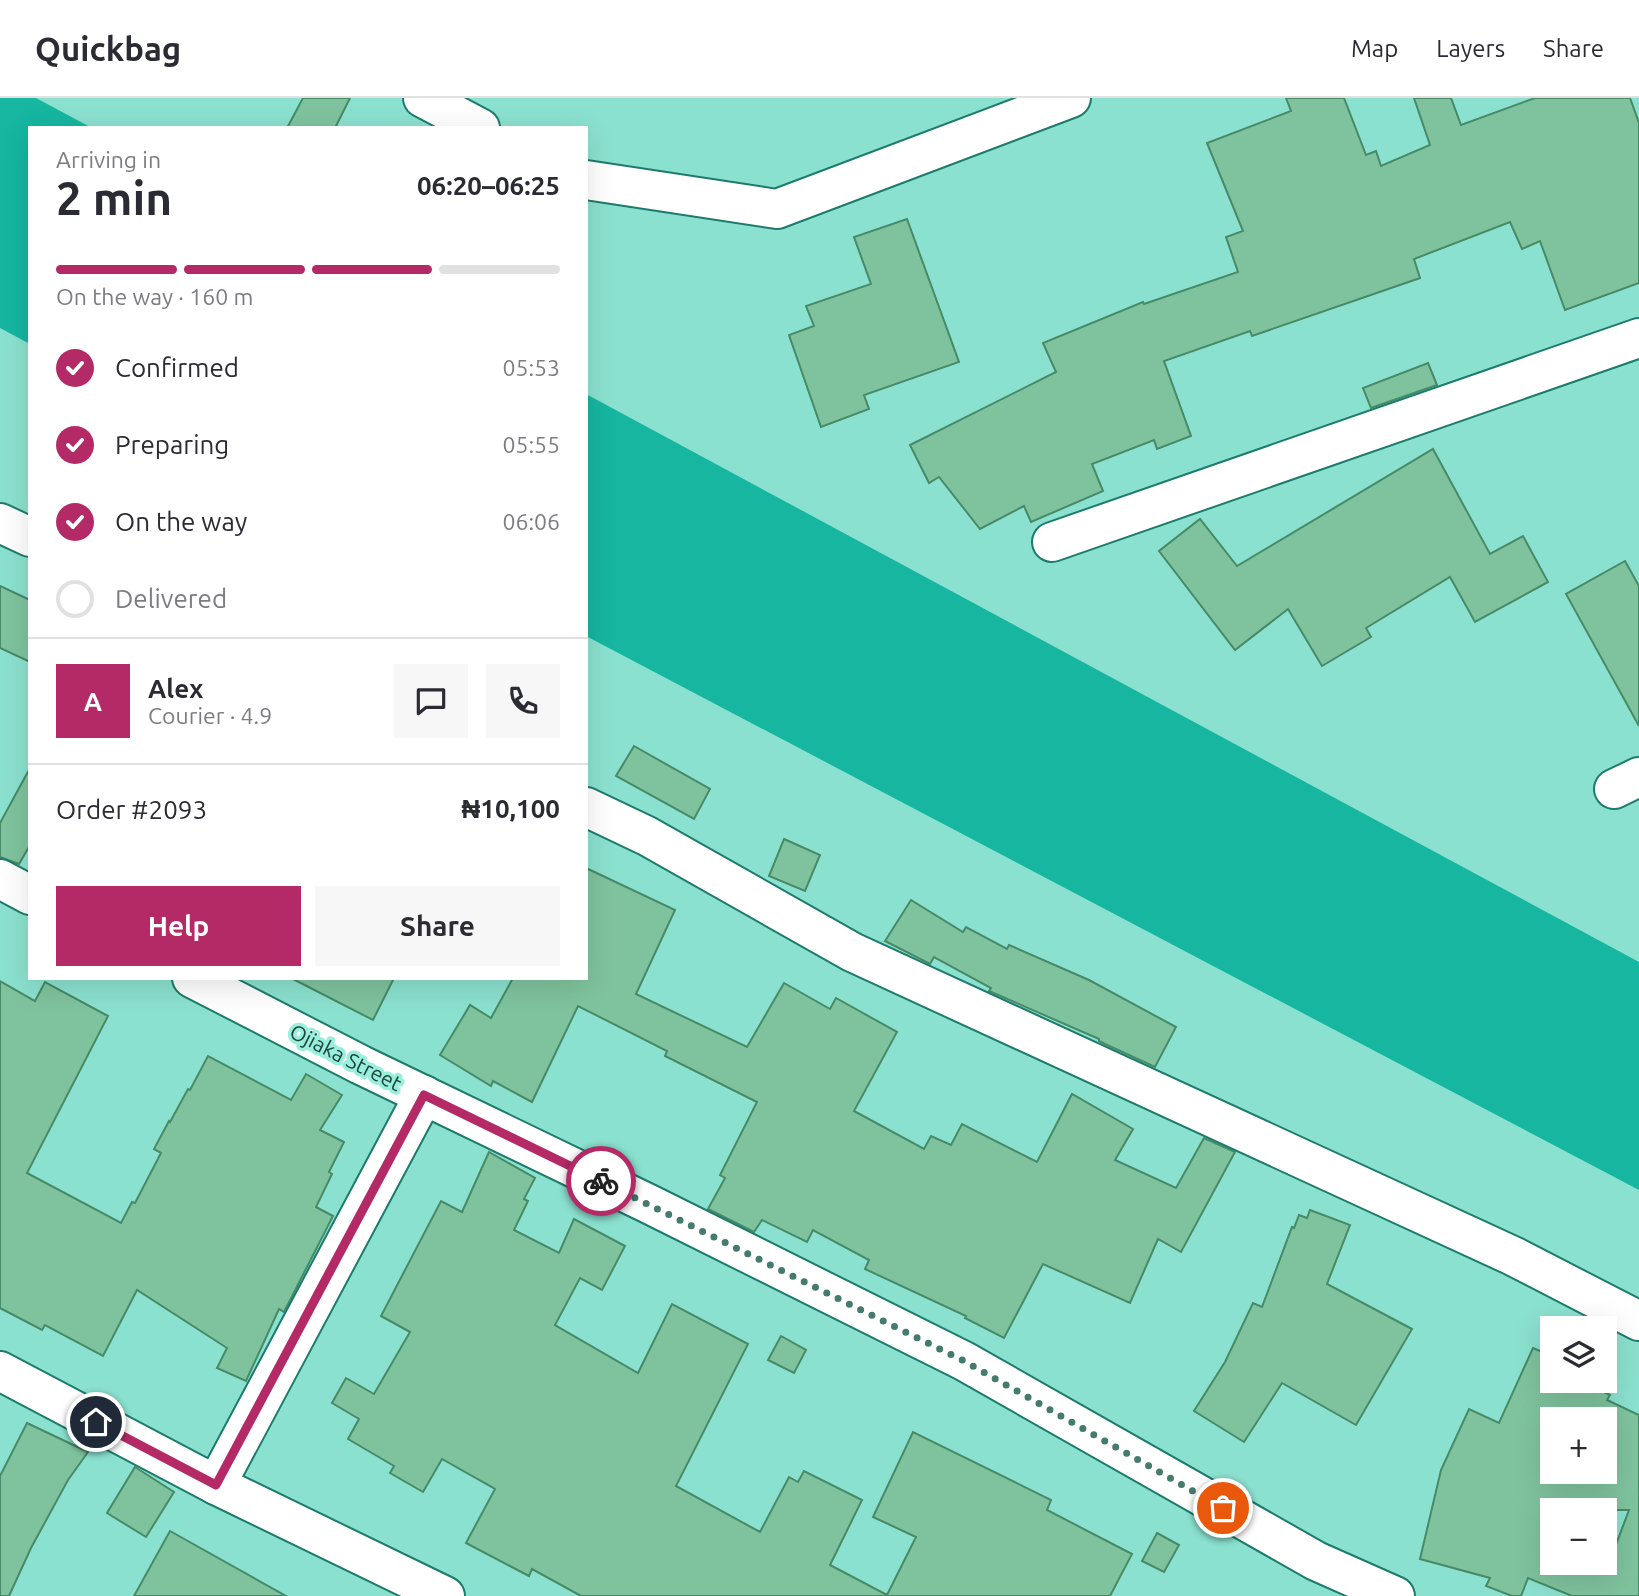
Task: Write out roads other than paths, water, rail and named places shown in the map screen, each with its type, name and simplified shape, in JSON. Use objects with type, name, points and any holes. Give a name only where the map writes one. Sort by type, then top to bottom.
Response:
[{"type":"street","points":[[423,98],[476,126]]},
{"type":"street","points":[[588,180],[777,209],[1071,98]]},
{"type":"street","points":[[1052,542],[1639,338]]},
{"type":"street","points":[[0,523],[28,536]]},
{"type":"street","points":[[588,808],[647,836],[852,952],[1513,1256],[1639,1321]]},
{"type":"street","points":[[0,879],[28,894]]},
{"type":"street","name":"Ojiaka Street","points":[[196,980],[964,1361],[1317,1561],[1395,1596]]},
{"type":"street","points":[[216,1485],[424,1095]]},
{"type":"street","points":[[0,1371],[216,1485],[445,1596]]}]
